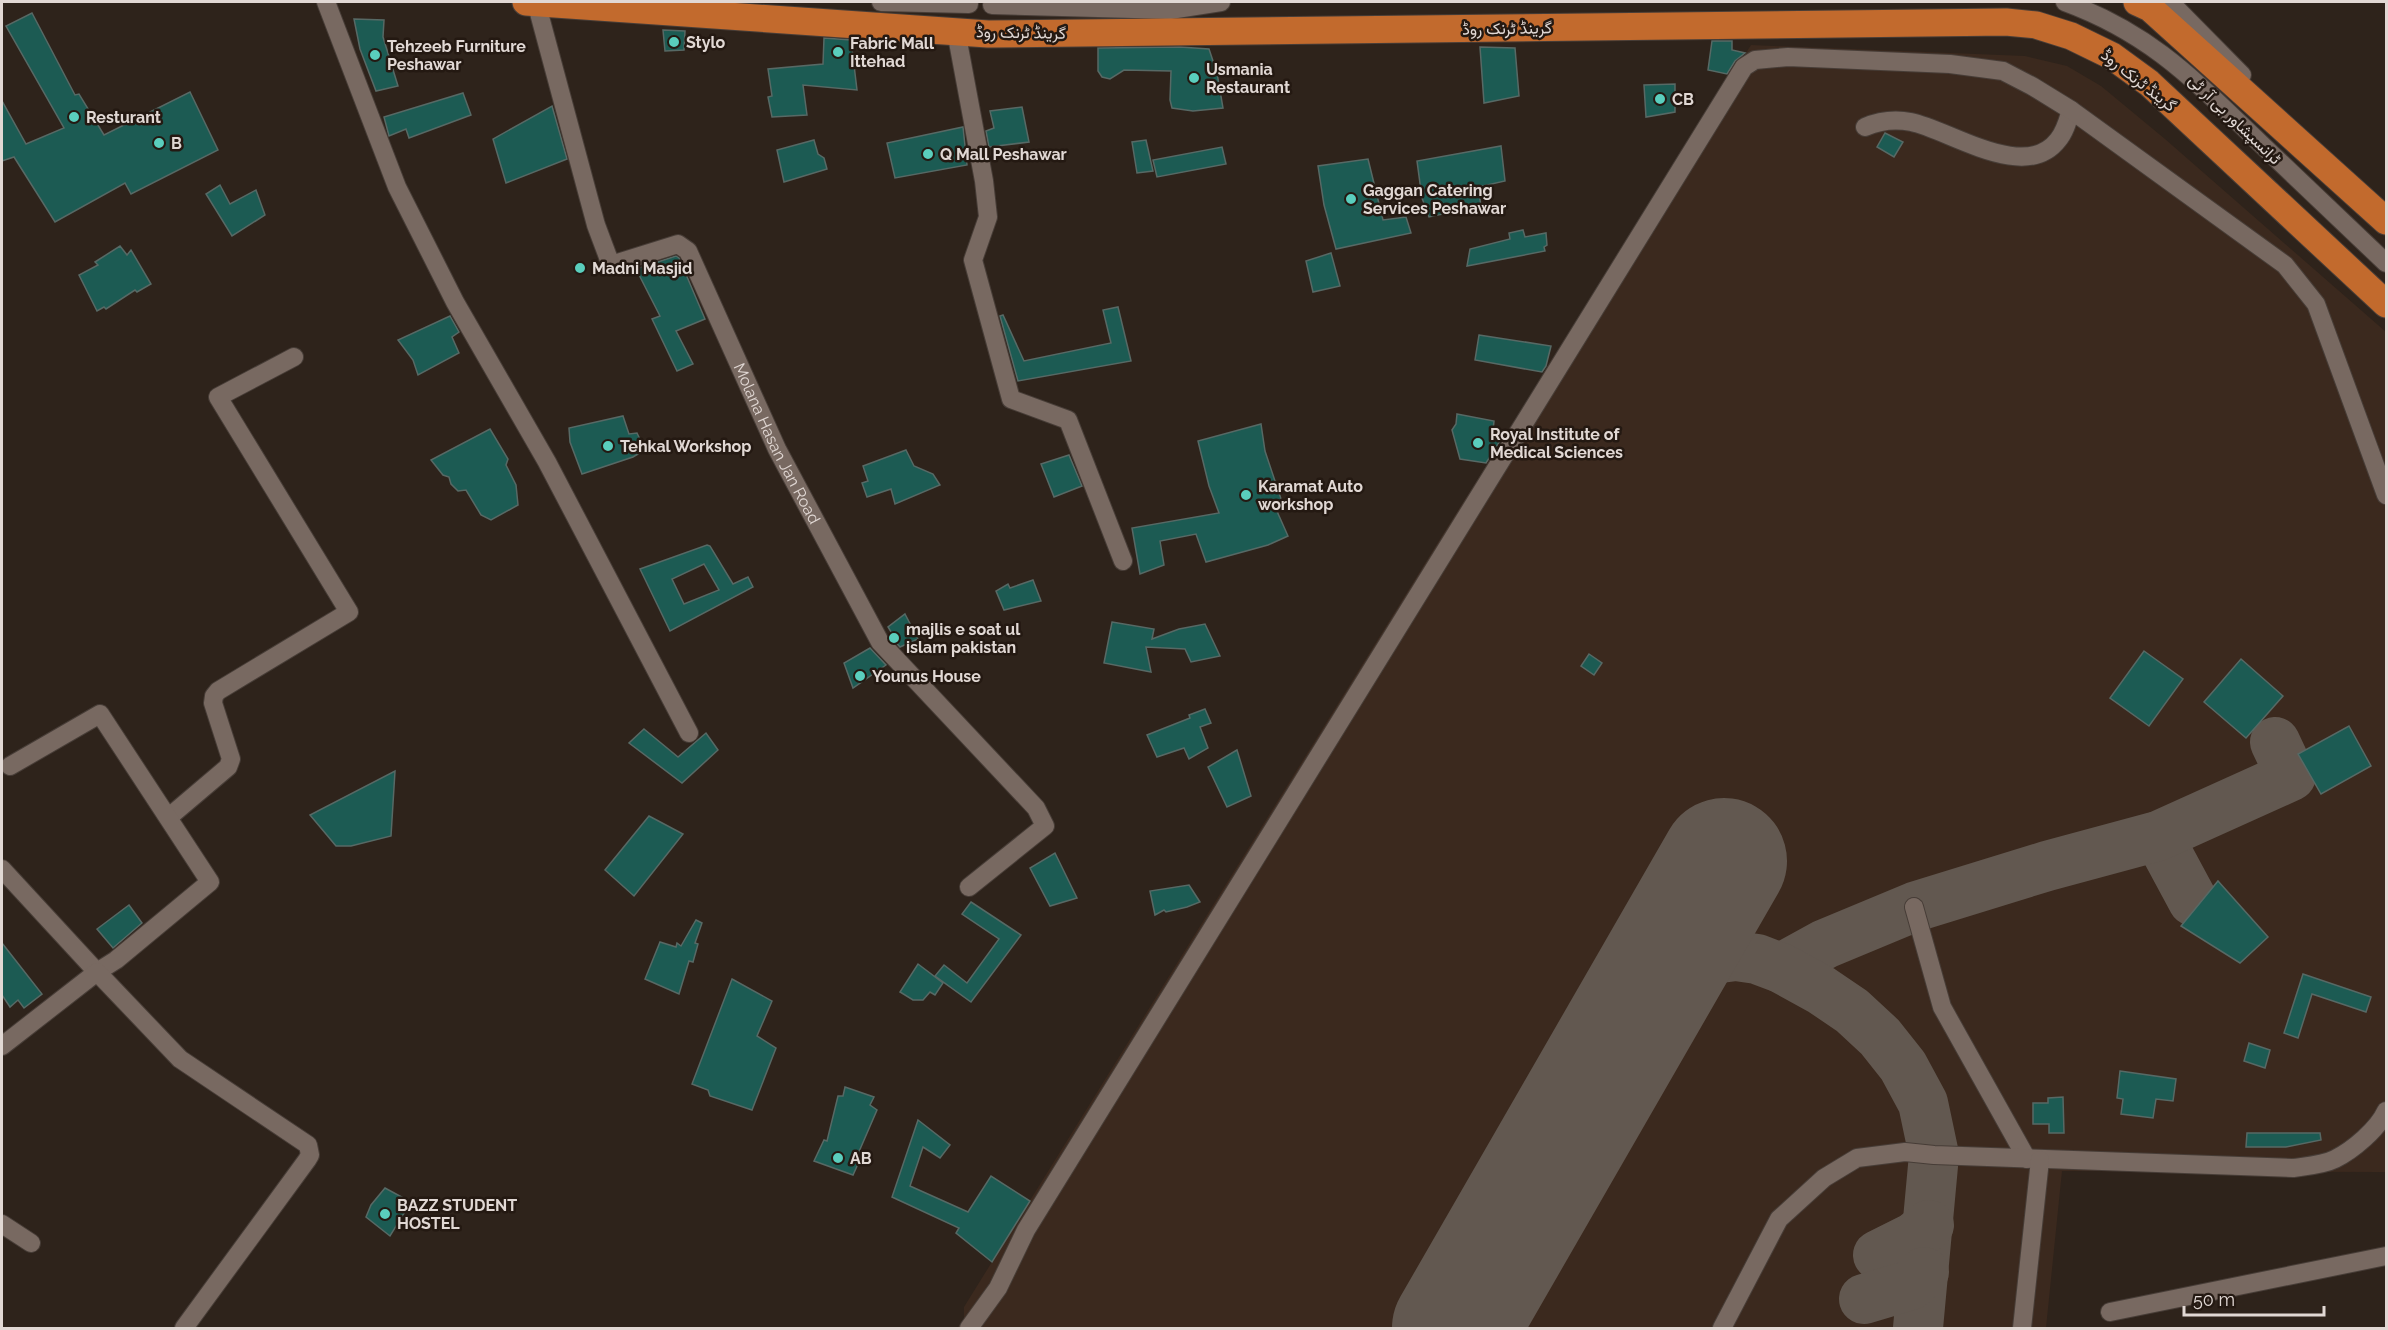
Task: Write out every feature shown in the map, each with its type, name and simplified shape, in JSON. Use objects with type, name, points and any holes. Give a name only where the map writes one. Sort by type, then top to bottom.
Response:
[{"type":"highway","name":"گرینڈ ٹرنک روڈ","points":[[526,2],[1011,34],[2006,22],[2036,25],[2093,45],[2148,84],[2386,304]]},
{"type":"highway","points":[[2137,2],[2150,8],[2386,221]]},
{"type":"street","points":[[326,2],[397,187],[455,302],[547,462],[688,732]]},
{"type":"street","name":"Molana Hasan Jan Road","points":[[536,2],[596,225],[611,265],[678,244],[688,251],[777,449],[880,642],[1036,808],[1045,826],[969,886]]},
{"type":"street","points":[[881,2],[969,4]]},
{"type":"street","points":[[992,5],[1170,10],[1221,2]]},
{"type":"street","name":"ٹرانسپشاور بی آر ٹی","points":[[2065,2],[2096,13],[2121,26],[2170,59],[2386,263]]},
{"type":"street","points":[[2169,2],[2275,107],[2332,170]]},
{"type":"street","points":[[956,31],[984,181],[988,217],[973,260],[1011,399],[1068,420],[1123,561]]},
{"type":"street","points":[[969,1329],[998,1288],[1026,1230],[1744,67],[1755,60],[1788,57],[1950,64],[2003,71],[2072,110],[2285,265],[2316,304],[2386,495]]},
{"type":"street","points":[[1865,127],[1890,121],[1910,122],[1933,128],[2010,158],[2048,149],[2058,141],[2072,110]]},
{"type":"street","points":[[169,817],[228,766],[231,759],[213,703],[218,691],[349,612],[218,397],[294,357]]},
{"type":"street","points":[[2,1046],[97,972],[116,960],[210,882],[100,714],[10,766]]},
{"type":"street","points":[[2,869],[180,1059],[303,1141],[310,1150],[307,1160],[184,1329]]},
{"type":"street","points":[[1914,907],[1942,1007],[2033,1159],[2022,1329]]},
{"type":"street","points":[[1722,1329],[1779,1219],[1824,1178],[1857,1158],[1905,1152],[1934,1155],[2293,1168],[2334,1160],[2355,1146],[2383,1118],[2386,1111]]},
{"type":"street","points":[[2,1224],[31,1243]]},
{"type":"street","points":[[2110,1312],[2386,1256]]},
{"type":"shaded area","points":[[1751,45],[2025,56],[2067,66],[2101,86],[2165,139],[2386,332],[2386,1172],[2062,1171],[2046,1328],[957,1328],[964,1320],[964,1307],[1440,539]]},
{"type":"building","name":"Resturant","points":[[32,13],[75,95],[79,94],[104,135],[190,92],[218,150],[131,194],[125,183],[55,222],[14,157],[2,161],[2,101],[26,144],[64,128],[6,26]]},
{"type":"building","name":"Tehzeeb Furniture Peshawar","points":[[354,19],[384,20],[383,37],[398,86],[376,91],[360,49]]},
{"type":"building","name":"Stylo","points":[[663,30],[685,31],[684,50],[665,51]]},
{"type":"building","points":[[824,38],[851,40],[857,90],[803,85],[807,115],[772,117],[768,97],[772,96],[768,69],[823,64]]},
{"type":"building","points":[[1712,41],[1732,41],[1732,50],[1745,53],[1735,61],[1727,74],[1708,70]]},
{"type":"building","points":[[1480,47],[1515,48],[1519,96],[1484,103]]},
{"type":"building","name":"Usmania Restaurant","points":[[1098,48],[1209,49],[1217,73],[1223,108],[1193,111],[1172,108],[1171,71],[1124,70],[1110,79],[1102,77],[1098,71]]},
{"type":"building","name":"CB","points":[[1675,84],[1675,112],[1646,117],[1644,85]]},
{"type":"building","points":[[463,93],[471,115],[409,138],[406,129],[389,136],[384,117]]},
{"type":"building","points":[[552,106],[567,159],[506,183],[493,139]]},
{"type":"building","points":[[1022,107],[1029,142],[989,147],[986,131],[994,128],[990,111]]},
{"type":"building","name":"Q Mall Peshawar","points":[[963,127],[967,165],[895,178],[887,143]]},
{"type":"building","points":[[1885,133],[1903,142],[1894,157],[1877,147]]},
{"type":"building","points":[[814,140],[818,154],[824,158],[827,169],[784,182],[777,150]]},
{"type":"building","points":[[1146,140],[1153,171],[1137,173],[1132,142]]},
{"type":"building","points":[[1501,146],[1505,181],[1478,187],[1481,206],[1429,217],[1422,198],[1417,161]]},
{"type":"building","points":[[1222,147],[1226,164],[1157,177],[1153,160]]},
{"type":"building","name":"Gaggan Catering Services Peshawar","points":[[1368,159],[1383,220],[1406,217],[1411,233],[1336,249],[1324,205],[1318,166]]},
{"type":"building","points":[[220,185],[230,204],[256,190],[265,215],[232,236],[206,194]]},
{"type":"building","points":[[1523,230],[1525,237],[1546,233],[1545,251],[1467,266],[1470,249],[1510,239],[1509,233]]},
{"type":"building","points":[[120,246],[127,255],[131,250],[151,284],[137,292],[135,290],[106,309],[104,307],[97,311],[79,275],[98,265],[95,262]]},
{"type":"building","points":[[1331,253],[1340,286],[1313,292],[1306,261]]},
{"type":"building","points":[[676,256],[679,258],[705,319],[676,331],[693,364],[677,371],[652,319],[660,316],[636,269]]},
{"type":"building","points":[[1118,307],[1131,361],[1018,381],[1000,316],[1003,315],[1024,361],[1111,343],[1103,310]]},
{"type":"building","points":[[450,316],[459,332],[452,337],[459,353],[418,375],[413,360],[398,340]]},
{"type":"building","points":[[1479,335],[1551,346],[1546,366],[1542,372],[1475,360]]},
{"type":"building","name":"Royal Institute of Medical Sciences","points":[[1457,414],[1494,421],[1493,431],[1501,431],[1500,441],[1486,463],[1460,459],[1452,430],[1456,424]]},
{"type":"building","name":"Tehkal Workshop","points":[[623,416],[629,434],[637,433],[645,450],[633,457],[582,474],[570,442],[569,428]]},
{"type":"building","name":"Karamat Auto workshop","points":[[1261,424],[1265,451],[1283,505],[1276,509],[1288,536],[1268,545],[1206,562],[1196,534],[1160,541],[1164,565],[1140,574],[1132,528],[1219,513],[1209,486],[1198,441]]},
{"type":"building","points":[[490,429],[508,459],[506,465],[516,485],[518,505],[491,520],[481,515],[466,490],[458,491],[451,484],[449,477],[443,475],[431,460]]},
{"type":"building","points":[[906,450],[914,466],[933,474],[940,485],[895,504],[891,489],[867,497],[862,483],[868,481],[863,466]]},
{"type":"building","points":[[1069,455],[1082,486],[1054,497],[1041,464]]},
{"type":"building","points":[[707,545],[710,546],[733,584],[748,577],[753,587],[670,631],[640,569]],"holes":[[[704,564],[719,590],[684,604],[672,579]]]},
{"type":"building","points":[[1033,580],[1041,601],[1004,610],[996,591],[1008,584],[1010,588]]},
{"type":"building","points":[[905,614],[918,639],[900,647],[890,636],[893,635],[888,627]]},
{"type":"building","points":[[1112,622],[1154,629],[1152,639],[1179,629],[1205,624],[1220,656],[1191,662],[1185,649],[1146,647],[1151,672],[1104,663]]},
{"type":"building","name":"Younus House","points":[[870,648],[886,665],[853,688],[844,663]]},
{"type":"building","points":[[2144,651],[2183,679],[2149,726],[2110,698]]},
{"type":"building","points":[[1589,654],[1602,663],[1594,675],[1581,666]]},
{"type":"building","points":[[2241,659],[2283,696],[2246,738],[2204,702]]},
{"type":"building","points":[[1205,709],[1211,723],[1200,727],[1208,748],[1189,759],[1184,748],[1157,757],[1147,735],[1190,718],[1189,715]]},
{"type":"building","points":[[2349,726],[2371,766],[2321,794],[2298,754]]},
{"type":"building","points":[[644,729],[678,757],[706,733],[718,750],[682,783],[629,743]]},
{"type":"building","points":[[1237,750],[1251,796],[1227,807],[1208,767]]},
{"type":"building","points":[[395,771],[391,836],[351,846],[336,846],[310,815]]},
{"type":"building","points":[[649,816],[683,834],[634,896],[605,870]]},
{"type":"building","points":[[1055,853],[1077,898],[1050,906],[1030,868]]},
{"type":"building","points":[[2218,881],[2268,937],[2240,963],[2181,926]]},
{"type":"building","points":[[1189,885],[1200,902],[1166,912],[1164,910],[1155,915],[1150,891]]},
{"type":"building","points":[[971,902],[1021,935],[971,1002],[935,976],[944,965],[967,983],[999,939],[962,914]]},
{"type":"building","points":[[129,905],[142,923],[113,948],[97,929]]},
{"type":"building","points":[[696,920],[702,923],[695,943],[698,944],[693,962],[689,961],[679,994],[645,979],[660,942],[676,947],[677,943],[681,946]]},
{"type":"building","points":[[2,943],[42,994],[24,1008],[18,1000],[10,1007],[2,995]]},
{"type":"building","points":[[918,964],[943,983],[935,995],[930,992],[923,1000],[913,1000],[900,992]]},
{"type":"building","points":[[2303,974],[2371,997],[2366,1012],[2312,994],[2298,1038],[2284,1033]]},
{"type":"building","points":[[732,979],[772,1001],[757,1036],[776,1048],[752,1110],[710,1096],[708,1090],[692,1084]]},
{"type":"building","points":[[2249,1043],[2270,1050],[2265,1068],[2244,1061]]},
{"type":"building","points":[[2120,1071],[2176,1079],[2173,1101],[2156,1099],[2153,1118],[2121,1114],[2123,1099],[2117,1098]]},
{"type":"building","points":[[845,1087],[874,1097],[870,1105],[877,1110],[858,1154],[862,1155],[853,1175],[814,1161],[824,1140],[827,1141],[838,1096],[843,1096]]},
{"type":"building","points":[[2063,1097],[2064,1133],[2049,1133],[2049,1124],[2033,1124],[2033,1103],[2048,1103],[2048,1098]]},
{"type":"building","points":[[918,1120],[950,1145],[940,1158],[923,1147],[910,1186],[968,1212],[991,1176],[1030,1201],[992,1262],[956,1233],[959,1228],[892,1197]]},
{"type":"building","points":[[2247,1133],[2320,1133],[2321,1140],[2286,1147],[2246,1147]]},
{"type":"building","name":"BAZZ STUDENT HOSTEL","points":[[385,1188],[411,1202],[390,1236],[366,1217],[371,1205]]},
{"type":"taxiway","points":[[1781,968],[1825,944],[1914,907],[2047,866],[2158,836],[2291,776],[2275,742]]},
{"type":"taxiway","points":[[2158,836],[2193,901]]},
{"type":"taxiway","points":[[1657,979],[1681,963],[1736,956],[1757,959],[1781,968],[1821,990],[1852,1011],[1880,1037],[1903,1066],[1923,1103],[1934,1155],[1918,1328]]},
{"type":"taxiway","points":[[1878,1255],[1914,1237],[1929,1225]]},
{"type":"taxiway","points":[[1864,1299],[1911,1285],[1924,1272]]},
{"type":"runway","points":[[1455,1328],[1724,861]]},
{"type":"place","name":"Stylo","points":[[674,42]]},
{"type":"place","name":"Fabric Mall Ittehad","points":[[838,52]]},
{"type":"place","name":"Tehzeeb Furniture Peshawar","points":[[375,55]]},
{"type":"place","name":"Usmania Restaurant","points":[[1194,78]]},
{"type":"place","name":"CB","points":[[1660,99]]},
{"type":"place","name":"Resturant","points":[[74,117]]},
{"type":"place","name":"B","points":[[159,143]]},
{"type":"place","name":"Q Mall Peshawar","points":[[928,154]]},
{"type":"place","name":"Gaggan Catering Services Peshawar","points":[[1351,199]]},
{"type":"place","name":"Madni Masjid","points":[[580,268]]},
{"type":"place","name":"Royal Institute of Medical Sciences","points":[[1478,443]]},
{"type":"place","name":"Tehkal Workshop","points":[[608,446]]},
{"type":"place","name":"Karamat Auto workshop","points":[[1246,495]]},
{"type":"place","name":"majlis e soat ul islam pakistan","points":[[894,638]]},
{"type":"place","name":"Younus House","points":[[860,676]]},
{"type":"place","name":"AB","points":[[838,1158]]},
{"type":"place","name":"BAZZ STUDENT HOSTEL","points":[[385,1214]]}]
